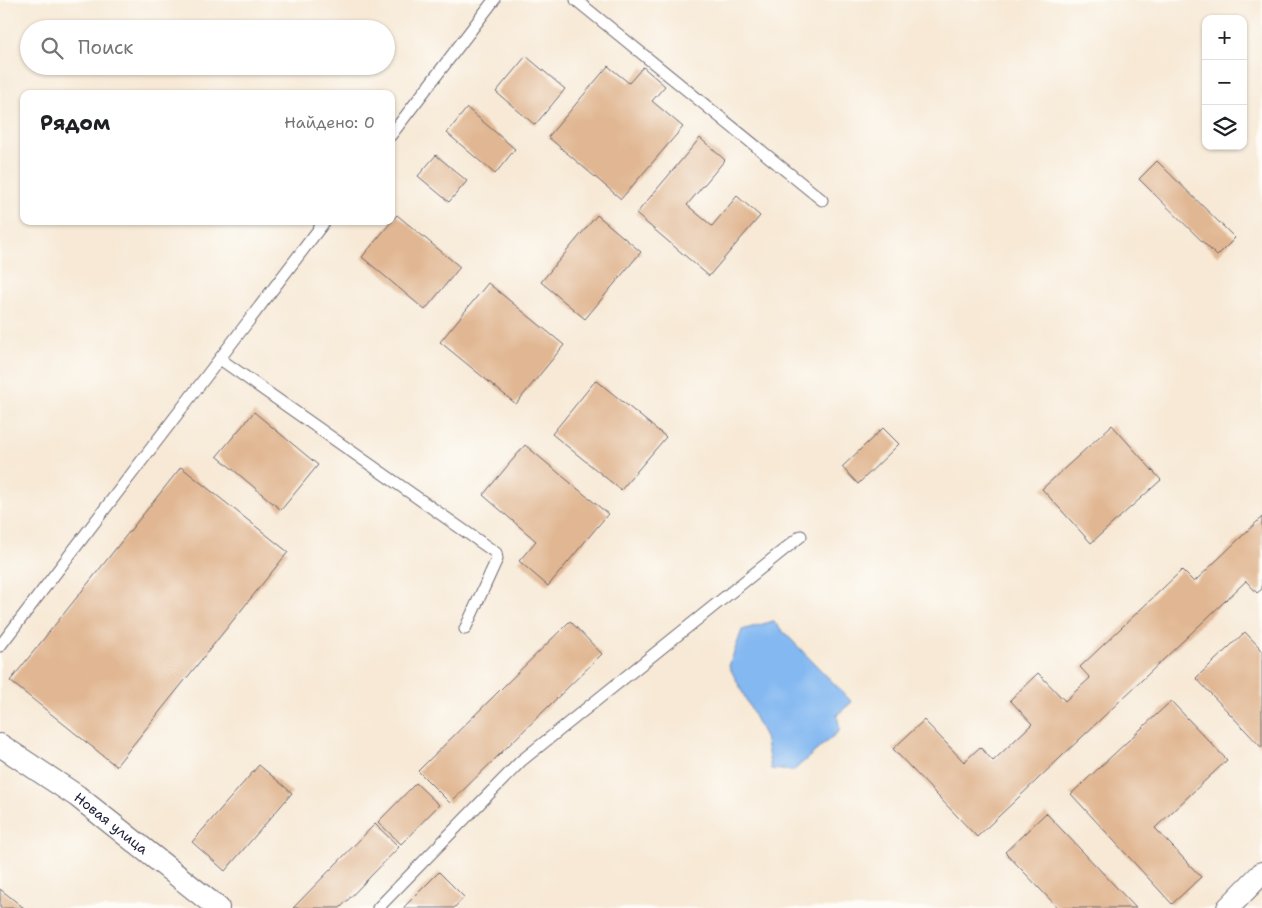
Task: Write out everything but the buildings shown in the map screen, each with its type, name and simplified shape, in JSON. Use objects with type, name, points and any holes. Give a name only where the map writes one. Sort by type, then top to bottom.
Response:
[{"type":"street","name":"Новая улица","points":[[0,745],[78,796],[218,908]]},
{"type":"street","points":[[1228,908],[1262,873]]},
{"type":"lane","points":[[395,130],[494,0]]},
{"type":"lane","points":[[576,0],[822,200]]},
{"type":"lane","points":[[0,646],[322,225]]},
{"type":"lane","points":[[220,359],[496,553],[497,559],[465,629]]},
{"type":"lane","points":[[378,908],[522,761],[802,536]]},
{"type":"water","points":[[773,621],[852,702],[837,715],[840,730],[793,771],[771,769],[765,737],[729,666],[742,630]]}]
